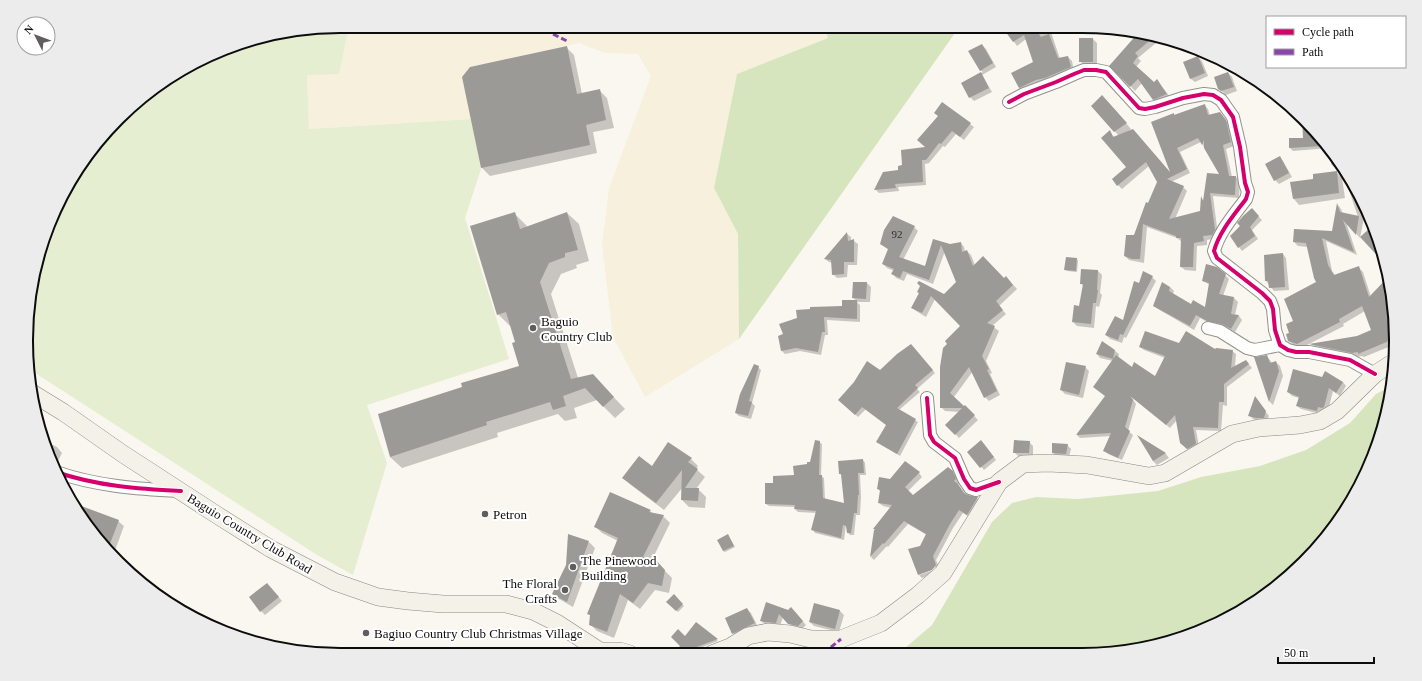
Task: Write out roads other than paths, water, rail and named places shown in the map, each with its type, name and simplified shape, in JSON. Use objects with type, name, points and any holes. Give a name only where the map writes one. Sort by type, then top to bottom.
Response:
[{"type":"main road","points":[[727,648],[748,636],[768,632],[790,634],[811,639],[841,639],[881,623],[918,596],[943,573],[999,482],[1023,464],[1048,463],[1087,465],[1149,476],[1165,473],[1232,434],[1259,428],[1300,425],[1320,421],[1337,411],[1375,374],[1387,366]]},
{"type":"main road","name":"Baguio Country Club Road","points":[[39,397],[63,412],[123,454],[164,486],[181,491],[271,549],[335,582],[378,597],[408,601],[443,604],[506,604],[533,611],[557,623],[595,648]]},
{"type":"street","points":[[1009,102],[1024,94],[1084,70],[1106,72],[1139,108],[1145,109],[1155,107],[1184,98],[1204,94],[1213,95],[1221,100],[1233,117],[1248,192],[1246,199],[1220,234],[1214,251],[1217,258],[1270,301],[1273,309],[1275,330],[1280,345],[1288,350],[1296,352],[1309,352],[1350,360],[1375,374]]},
{"type":"street","points":[[1208,328],[1220,331],[1247,348],[1255,350],[1280,345]]},
{"type":"street","points":[[927,398],[930,435],[934,442],[955,458],[964,479],[970,488],[976,490],[999,482]]},
{"type":"street","points":[[64,474],[98,483],[126,488],[164,486]]},
{"type":"place","name":"Baguio Country Club","points":[[533,328]]},
{"type":"place","name":"Petron","points":[[485,514]]},
{"type":"place","name":"The Pinewood Building","points":[[573,567]]},
{"type":"place","name":"The Floral Crafts","points":[[565,590]]},
{"type":"place","name":"Bagiuo Country Club Christmas Village","points":[[366,633]]}]
